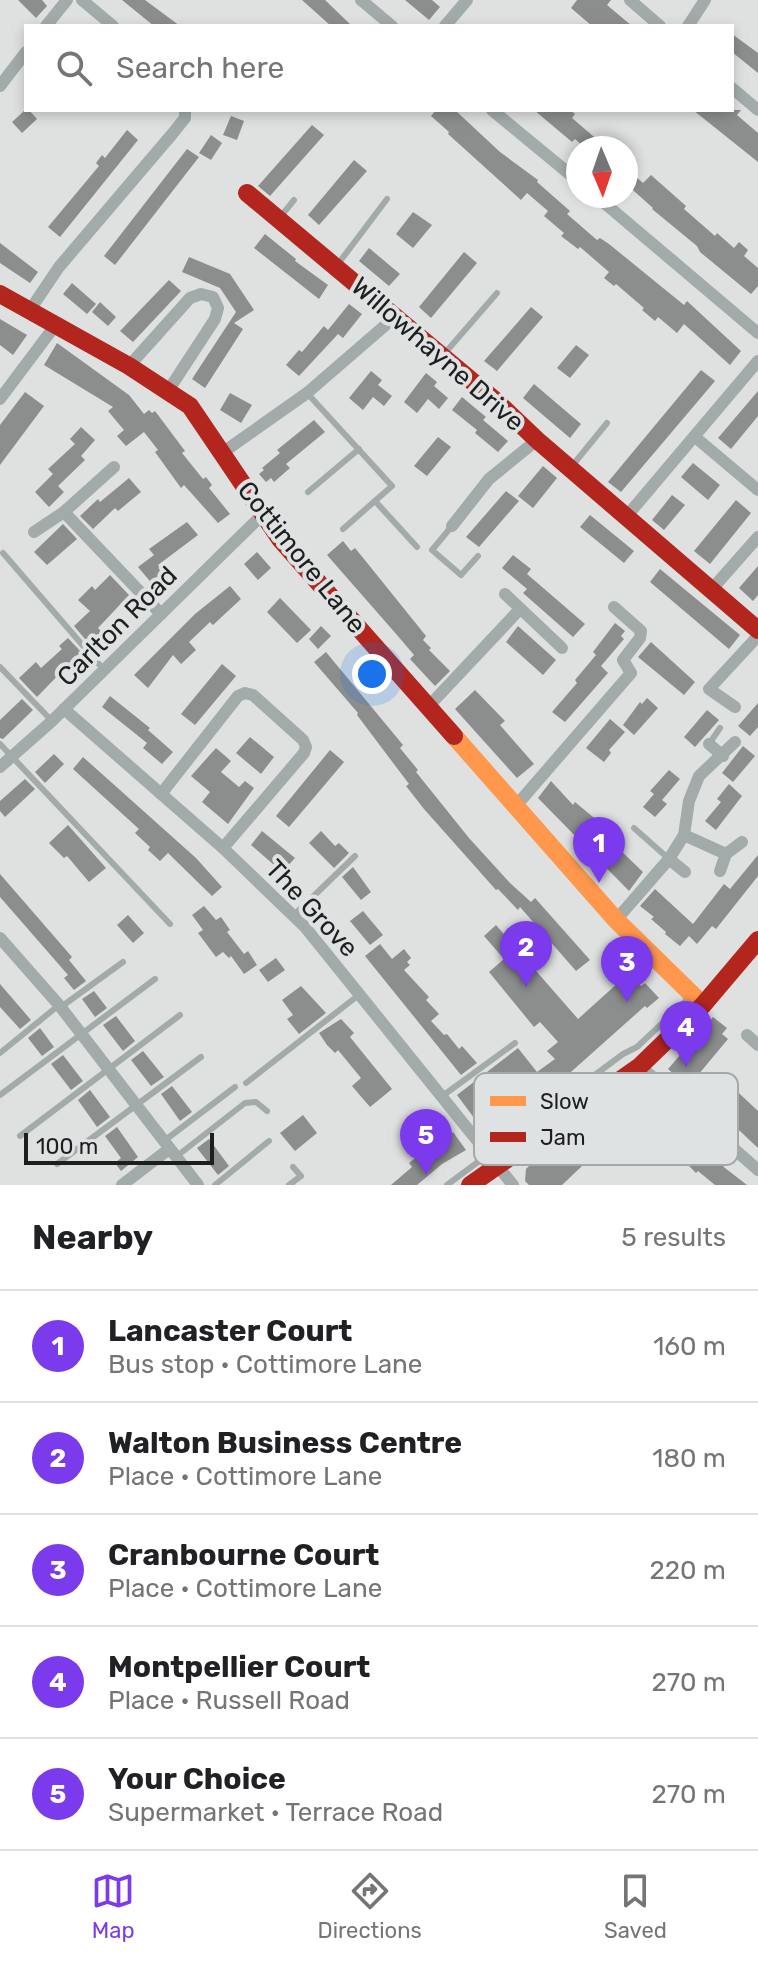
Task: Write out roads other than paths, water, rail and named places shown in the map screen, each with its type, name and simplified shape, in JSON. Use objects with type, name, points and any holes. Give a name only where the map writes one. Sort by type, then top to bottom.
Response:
[{"type":"street","points":[[48,24],[67,0]]},
{"type":"street","points":[[82,0],[111,24]]},
{"type":"street","points":[[361,0],[390,24]]},
{"type":"street","points":[[447,24],[467,0]]},
{"type":"street","points":[[630,0],[658,24]]},
{"type":"street","points":[[689,24],[705,0]]},
{"type":"street","points":[[0,86],[24,55]]},
{"type":"street","points":[[734,90],[757,109]]},
{"type":"street","points":[[30,310],[59,267],[185,118],[185,112]]},
{"type":"street","points":[[494,112],[566,171]]},
{"type":"street","name":"Willowhayne Drive","points":[[247,193],[443,356],[758,630]]},
{"type":"street","points":[[610,208],[758,333]]},
{"type":"street","name":"Cottimore Lane","points":[[0,294],[57,323],[129,366],[168,391],[198,416],[262,515],[427,708],[616,920],[698,1000]]},
{"type":"street","points":[[129,366],[190,298],[201,294],[213,297],[218,308],[215,319],[168,391]]},
{"type":"street","points":[[222,453],[307,393],[396,316]]},
{"type":"street","points":[[0,399],[57,323]]},
{"type":"street","points":[[626,517],[758,361]]},
{"type":"street","points":[[695,437],[758,490]]},
{"type":"street","points":[[452,526],[489,479],[537,440]]},
{"type":"street","points":[[34,532],[64,512],[114,467]]},
{"type":"street","points":[[64,512],[161,614]]},
{"type":"street","name":"Carlton Road","points":[[0,767],[52,721],[262,515]]},
{"type":"street","points":[[712,589],[758,537]]},
{"type":"street","points":[[505,594],[562,648]]},
{"type":"street","points":[[515,807],[631,673],[623,660],[640,638],[641,631],[614,607]]},
{"type":"street","points":[[427,708],[520,609]]},
{"type":"street","points":[[735,707],[709,689],[758,636]]},
{"type":"street","points":[[161,794],[238,696],[245,693],[253,695],[303,740],[306,747],[223,848]]},
{"type":"street","name":"The Grove","points":[[64,709],[223,848],[294,915],[474,1138]]},
{"type":"street","points":[[616,920],[669,859],[684,835],[689,801],[699,776],[735,742]]},
{"type":"street","points":[[709,744],[723,756]]},
{"type":"street","points":[[684,835],[726,854]]},
{"type":"street","points":[[720,871],[726,854],[742,842]]},
{"type":"street","points":[[669,859],[685,872]]},
{"type":"street","points":[[0,938],[59,1006],[198,1185]]},
{"type":"street","points":[[617,1072],[640,1066],[698,1000],[756,947]]},
{"type":"street","points":[[747,1035],[758,1045]]},
{"type":"street","points":[[640,1066],[648,1073]]},
{"type":"street","points":[[122,1185],[170,1149]]},
{"type":"street","points":[[738,1152],[758,1170]]},
{"type":"street","points":[[470,1185],[488,1165]]},
{"type":"street","name":"The Grove","points":[[496,1165],[513,1185]]},
{"type":"lane","points":[[336,267],[387,199]]},
{"type":"lane","points":[[279,219],[294,200]]},
{"type":"lane","points":[[443,356],[497,293]]},
{"type":"lane","points":[[307,393],[392,486],[343,529]]},
{"type":"lane","points":[[570,469],[607,423]]},
{"type":"lane","points":[[308,492],[359,449]]},
{"type":"lane","points":[[375,501],[417,547]]},
{"type":"lane","points":[[452,526],[432,550],[461,575],[478,556]]},
{"type":"lane","points":[[3,553],[104,670]]},
{"type":"lane","points":[[0,667],[52,721]]},
{"type":"lane","points":[[709,744],[720,728]]},
{"type":"lane","points":[[0,744],[170,924]]},
{"type":"lane","points":[[634,828],[669,859]]},
{"type":"lane","points":[[294,915],[355,856]]},
{"type":"lane","points":[[0,1053],[59,1006],[123,962]]},
{"type":"lane","points":[[0,1095],[155,979]]},
{"type":"lane","points":[[246,1083],[360,994]]},
{"type":"lane","points":[[617,1072],[637,1047],[698,1000]]},
{"type":"lane","points":[[20,1136],[180,1015]]},
{"type":"lane","points":[[441,1097],[515,1043]]},
{"type":"lane","points":[[57,1164],[201,1057]]},
{"type":"lane","points":[[170,1149],[235,1087]]},
{"type":"lane","points":[[170,1149],[245,1103],[256,1102],[267,1111]]},
{"type":"lane","points":[[215,1185],[269,1141]]},
{"type":"lane","points":[[447,1185],[484,1165]]},
{"type":"lane","points":[[289,1185],[301,1176],[293,1167]]},
{"type":"place","name":"Lancaster Court","points":[[599,883]]},
{"type":"place","name":"Walton Business Centre","points":[[526,987]]},
{"type":"place","name":"Cranbourne Court","points":[[627,1002]]},
{"type":"place","name":"Montpellier Court","points":[[686,1067]]},
{"type":"place","name":"Your Choice","points":[[426,1175]]}]
